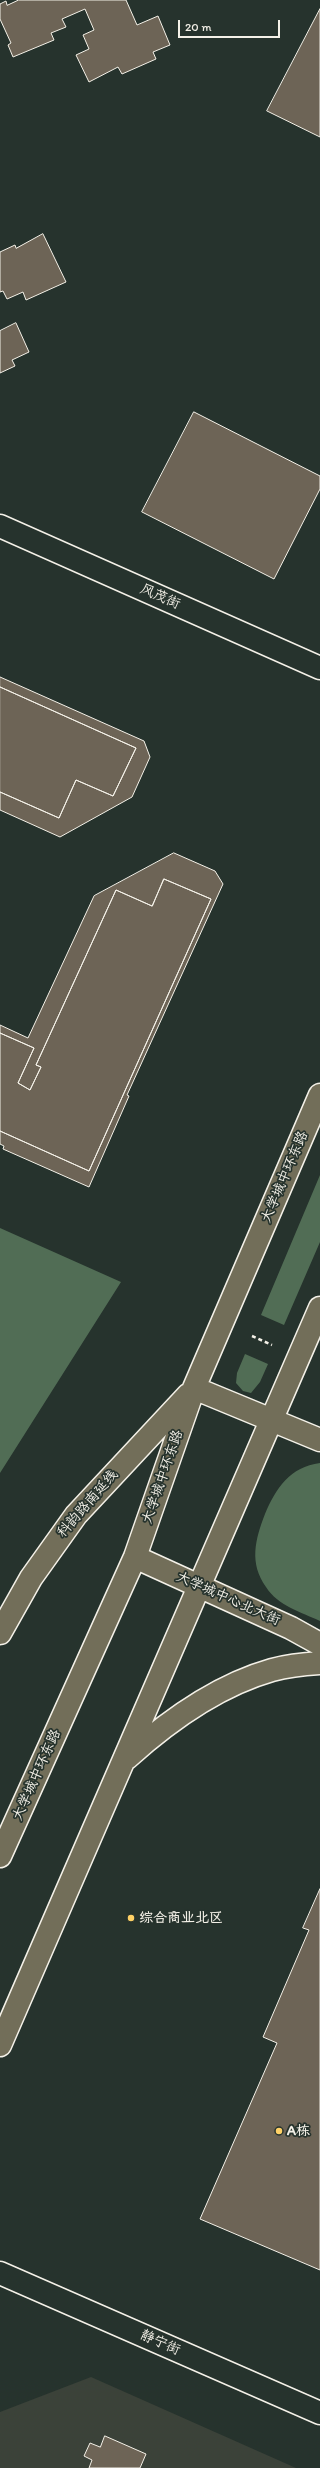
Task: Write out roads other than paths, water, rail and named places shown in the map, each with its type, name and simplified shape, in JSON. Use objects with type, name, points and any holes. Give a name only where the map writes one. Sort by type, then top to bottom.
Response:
[{"type":"main road","name":"大学城中环东路","points":[[0,1856],[135,1557],[194,1388],[320,1095]]},
{"type":"main road","points":[[0,2045],[320,1308]]},
{"type":"main road","points":[[194,1388],[320,1440]]},
{"type":"main road","name":"科韵路南延线","points":[[0,1633],[31,1578],[76,1515],[194,1388]]},
{"type":"main road","name":"大学城中心北大街","points":[[135,1557],[291,1628],[320,1644]]},
{"type":"main road","points":[[124,1762],[189,1711],[245,1679],[272,1670],[320,1663]]},
{"type":"street","name":"风茂街","points":[[0,526],[320,668]]},
{"type":"street","name":"静宁街","points":[[0,2273],[320,2413]]},
{"type":"place","name":"综合商业北区","points":[[131,1918]]},
{"type":"place","name":"A栋","points":[[279,2131]]}]
